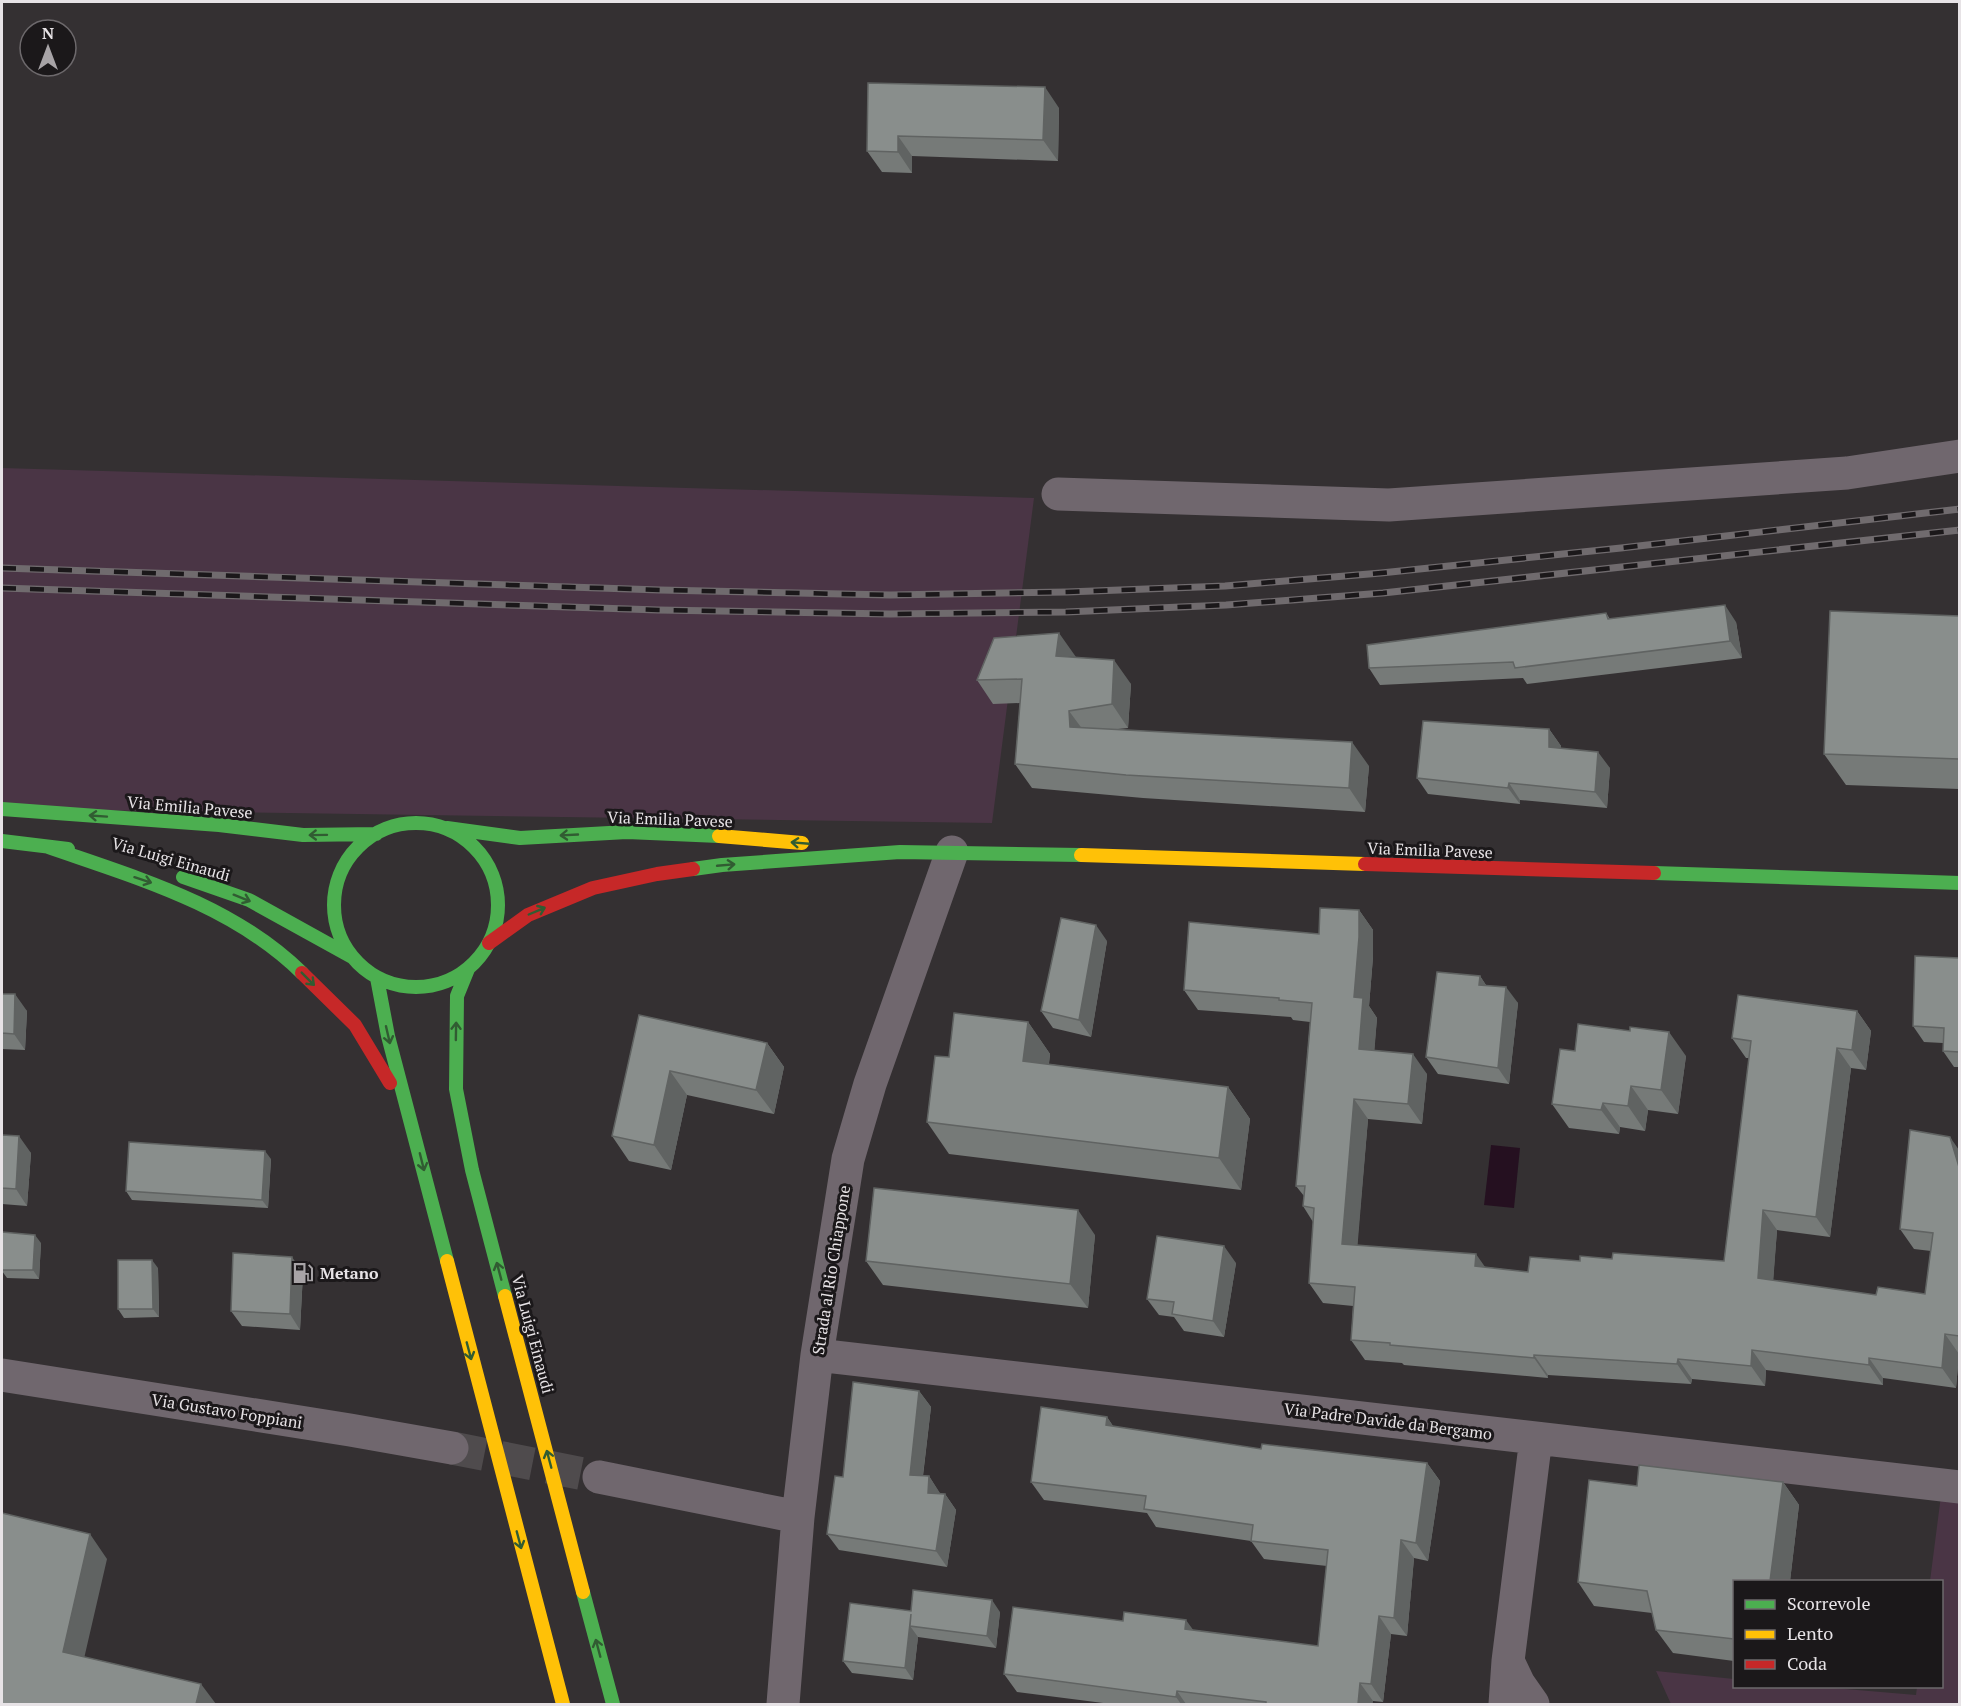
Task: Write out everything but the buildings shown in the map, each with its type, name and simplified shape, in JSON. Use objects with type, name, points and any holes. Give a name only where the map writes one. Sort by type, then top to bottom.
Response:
[{"type":"main road","name":"Via Emilia Pavese","points":[[2,808],[219,825],[303,835],[376,834]]},
{"type":"main road","points":[[419,823],[440,827],[457,834],[484,858],[497,891],[496,927],[489,943],[468,969],[447,982],[424,987],[400,986],[377,978],[352,957],[340,937],[334,913],[335,890],[343,868],[357,848],[376,834],[397,826],[419,823]]},
{"type":"main road","name":"Via Emilia Pavese","points":[[440,827],[520,837],[627,832],[724,836],[900,852]]},
{"type":"main road","name":"Via Luigi Einaudi","points":[[2,841],[65,849],[147,867]]},
{"type":"main road","points":[[48,847],[166,888],[246,928],[299,970],[355,1025],[386,1079],[407,1106]]},
{"type":"main road","name":"Via Emilia Pavese","points":[[489,943],[528,915],[593,888],[657,874],[722,865],[900,852],[1959,883]]},
{"type":"main road","name":"Via Luigi Einaudi","points":[[169,873],[249,900],[352,957]]},
{"type":"main road","name":"Via Luigi Einaudi","points":[[468,969],[457,996],[456,1089],[472,1170],[613,1704]]},
{"type":"main road","points":[[377,978],[388,1036],[563,1704]]},
{"type":"street","points":[[1058,494],[1389,505],[1846,473],[1959,456]]},
{"type":"street","name":"Strada al Rio Chiappone","points":[[783,1704],[798,1517],[818,1355],[848,1159],[870,1083],[952,852]]},
{"type":"street","name":"Via Padre Davide da Bergamo","points":[[818,1355],[1959,1487]]},
{"type":"street","name":"Via Gustavo Foppiani","points":[[2,1375],[452,1448]]},
{"type":"street","points":[[1505,1704],[1508,1661],[1536,1438]]},
{"type":"street","points":[[599,1477],[798,1517]]},
{"type":"street","points":[[1508,1661],[1519,1684],[1533,1704]]},
{"type":"shaded area","points":[[2,468],[1034,498],[992,823],[2,809]]},
{"type":"shaded area","points":[[1491,1145],[1520,1148],[1514,1208],[1484,1205]]},
{"type":"shaded area","points":[[1943,1480],[1959,1482],[1959,1704],[1671,1704],[1656,1671],[1733,1679],[1733,1688],[1834,1688],[1916,1695],[1917,1688],[1943,1688],[1943,1580],[1930,1580]]},
{"type":"tunnel","points":[[452,1448],[599,1477]]},
{"type":"railway","points":[[2,568],[660,590],[890,595],[1067,592],[1225,586],[1381,573],[1960,509]]},
{"type":"railway","points":[[2,588],[658,610],[890,614],[1066,612],[1226,605],[1383,593],[1960,530]]},
{"type":"traffic: fast","points":[[2,809],[219,825],[303,835],[376,834]]},
{"type":"traffic: fast","points":[[416,823],[447,830],[474,847],[491,874],[498,905],[491,936],[474,963],[447,980],[416,987],[385,980],[358,963],[341,936],[334,905],[341,874],[358,847],[385,830],[416,823]]},
{"type":"traffic: fast","points":[[447,828],[520,838],[627,832],[719,836]]},
{"type":"traffic: fast","points":[[2,841],[68,849]]},
{"type":"traffic: fast","points":[[48,847],[116,870],[215,911],[275,949],[302,973]]},
{"type":"traffic: fast","points":[[693,869],[900,852],[1081,855]]},
{"type":"traffic: fast","points":[[1654,873],[1960,883]]},
{"type":"traffic: fast","points":[[183,877],[249,900],[352,957]]},
{"type":"traffic: fast","points":[[468,969],[457,996],[456,1089],[472,1170],[505,1296]]},
{"type":"traffic: fast","points":[[377,978],[388,1036],[447,1261]]},
{"type":"traffic: fast","points":[[583,1592],[613,1704]]},
{"type":"traffic: slow","points":[[719,836],[802,843]]},
{"type":"traffic: slow","points":[[1081,855],[1365,864]]},
{"type":"traffic: slow","points":[[447,1261],[563,1704]]},
{"type":"traffic: slow","points":[[505,1296],[583,1592]]},
{"type":"traffic: jam","points":[[1365,864],[1654,873]]},
{"type":"traffic: jam","points":[[489,943],[528,915],[593,888],[657,874],[693,869]]},
{"type":"traffic: jam","points":[[302,973],[355,1025],[390,1083]]},
{"type":"place","name":"Metano","points":[[303,1273]]}]
